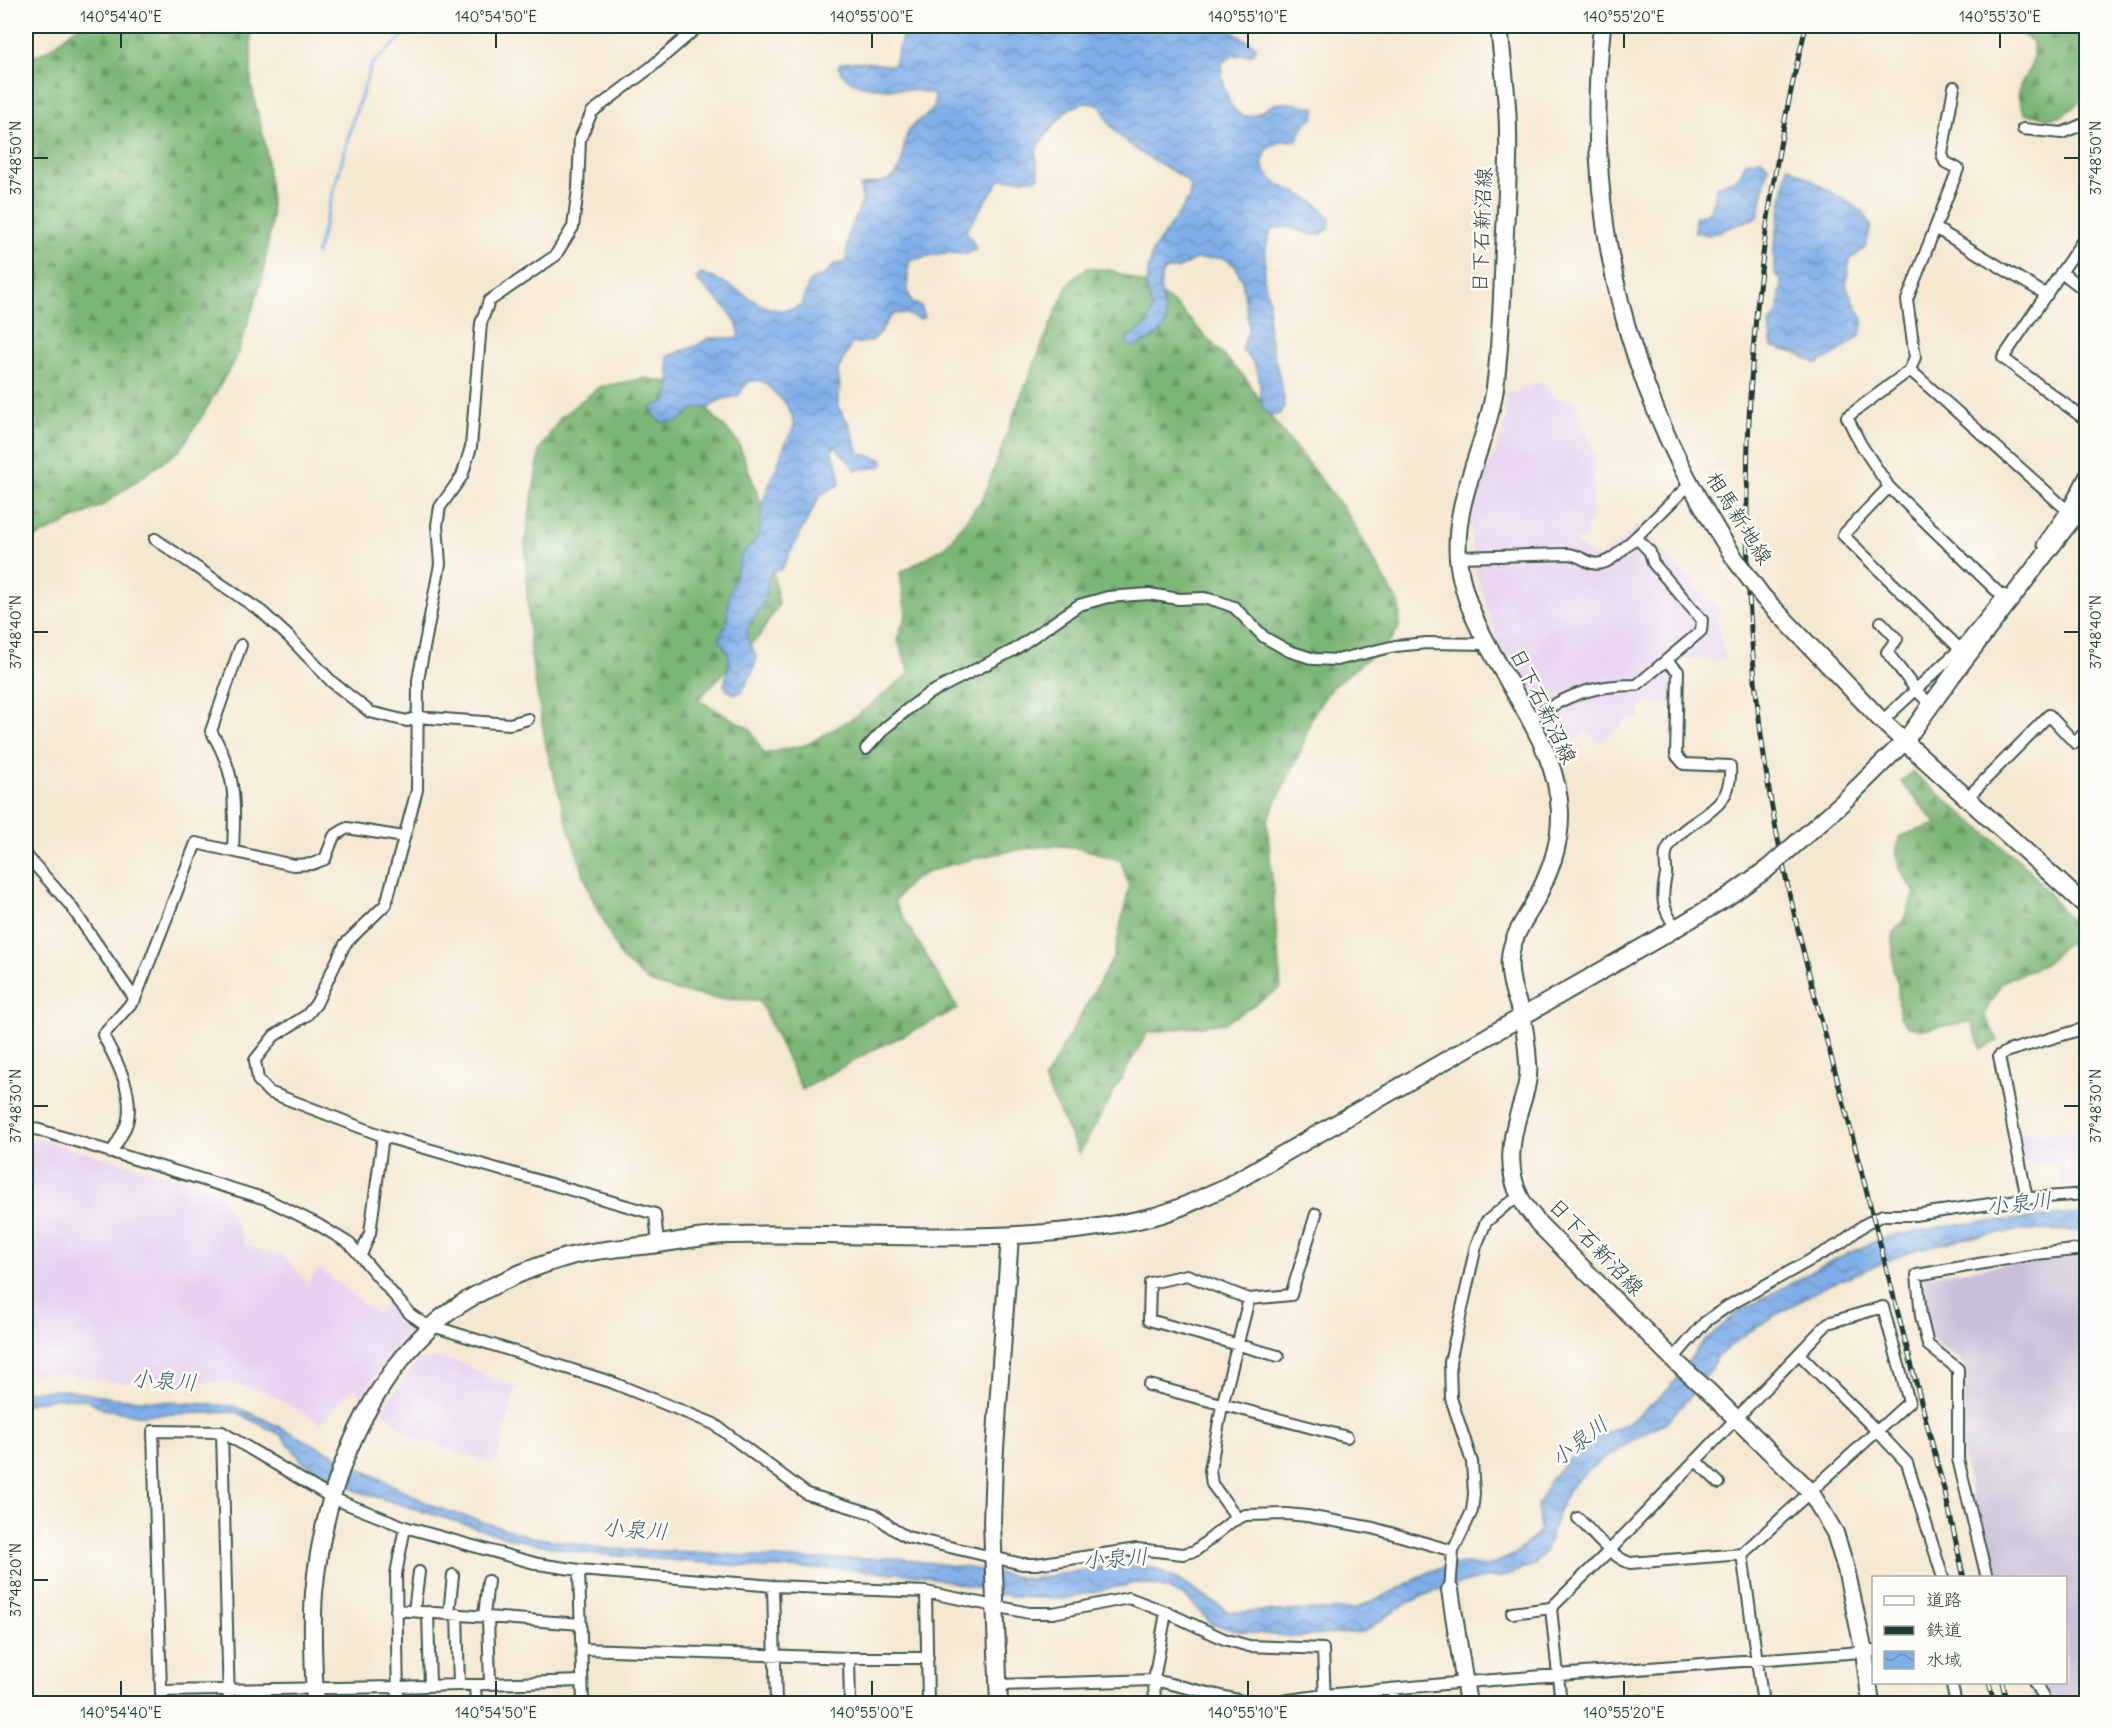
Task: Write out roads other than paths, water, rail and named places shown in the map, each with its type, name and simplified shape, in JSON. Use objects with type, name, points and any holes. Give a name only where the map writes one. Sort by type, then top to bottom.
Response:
[{"type":"main road","name":"日下石新沼線","points":[[1499,26],[1509,129],[1500,344],[1490,418],[1462,511],[1458,557],[1469,606],[1529,720],[1550,766],[1560,811],[1558,843],[1545,882],[1518,933],[1510,958],[1512,987],[1522,1017],[1529,1066],[1526,1089],[1512,1137],[1511,1170],[1520,1197],[1538,1222],[1675,1362],[1708,1391],[1810,1491],[1835,1533],[1846,1569],[1869,1651],[1871,1704]]},
{"type":"main road","name":"相馬新地線","points":[[1602,26],[1597,114],[1603,219],[1610,261],[1627,328],[1647,388],[1690,484],[1708,517],[1763,597],[1882,721],[2086,906]]},
{"type":"main road","points":[[315,1696],[314,1596],[319,1555],[327,1509],[351,1444],[364,1416],[393,1370],[433,1325],[474,1296],[524,1272],[569,1257],[658,1244],[728,1235],[1010,1236],[1098,1227],[1159,1215],[1224,1188],[1676,928],[1726,898],[1767,869],[1843,802],[1905,741],[2086,501]]},
{"type":"main road","points":[[999,1704],[993,1463],[1010,1236]]},
{"type":"main road","points":[[1450,1590],[1468,1704]]},
{"type":"street","points":[[658,1244],[655,1214],[383,1136],[269,1092],[258,1080],[255,1060],[274,1036],[307,1015],[316,1004],[345,944],[386,904],[417,790],[418,680],[440,564],[437,525],[440,507],[462,476],[471,447],[481,323],[489,301],[555,256],[573,227],[578,189],[580,139],[592,112],[650,68],[699,26]]},
{"type":"street","points":[[1954,87],[1942,154],[1945,162],[1958,169],[1907,300],[1915,357],[1911,370],[1847,417],[1860,443],[1889,487],[2003,597]]},
{"type":"street","points":[[2023,129],[2062,133],[2086,123]]},
{"type":"street","points":[[1935,228],[2047,295]]},
{"type":"street","points":[[2086,236],[2003,358],[2086,420]]},
{"type":"street","points":[[2061,272],[2086,291]]},
{"type":"street","points":[[1911,370],[2067,510]]},
{"type":"street","points":[[1882,721],[1960,649],[2003,597],[2067,510],[2086,474]]},
{"type":"street","points":[[1458,557],[1573,554],[1597,565],[1606,563],[1690,484]]},
{"type":"street","points":[[1889,487],[1843,535],[1960,649]]},
{"type":"street","points":[[1529,720],[1575,694],[1611,685],[1637,685],[1701,631],[1702,620],[1653,563],[1650,552],[1636,537]]},
{"type":"street","points":[[155,539],[262,612],[332,682],[370,712],[407,721],[417,717],[510,724],[528,719]]},
{"type":"street","points":[[866,749],[885,728],[928,694],[1014,650],[1079,605],[1108,597],[1149,594],[1179,599],[1204,598],[1217,601],[1234,607],[1264,637],[1288,651],[1314,659],[1337,660],[1395,646],[1427,643],[1488,645]]},
{"type":"street","points":[[1881,622],[1897,639],[1887,652],[1916,690],[1932,706]]},
{"type":"street","points":[[232,851],[234,813],[231,774],[223,752],[211,731],[241,645]]},
{"type":"street","points":[[1667,662],[1678,671],[1676,755],[1684,764],[1730,766],[1731,781],[1726,795],[1717,805],[1674,840],[1666,850],[1667,870],[1662,893],[1676,928]]},
{"type":"street","points":[[1967,798],[2049,715],[2075,743],[2086,732]]},
{"type":"street","points":[[111,1153],[128,1120],[128,1093],[117,1061],[103,1035],[135,999],[196,843],[293,865],[312,864],[325,859],[334,836],[347,828],[404,837]]},
{"type":"street","points":[[26,855],[69,905],[135,999]]},
{"type":"street","points":[[2027,1199],[1999,1056],[2008,1051],[2086,1028]]},
{"type":"street","points":[[26,1126],[266,1199],[317,1224],[350,1244],[410,1314],[423,1323],[611,1382],[704,1420],[807,1494],[874,1514],[892,1529],[908,1537],[1022,1564],[1137,1549],[1183,1554],[1195,1551],[1245,1515],[1286,1514],[1373,1527],[1453,1554]]},
{"type":"street","points":[[361,1255],[370,1233],[383,1136]]},
{"type":"street","points":[[1675,1362],[1706,1322],[1728,1306],[1841,1243],[1883,1215],[1914,1215],[2027,1199],[2086,1194]]},
{"type":"street","points":[[1450,1590],[1453,1554],[1472,1511],[1474,1494],[1472,1462],[1451,1398],[1450,1362],[1476,1246],[1486,1222],[1506,1205],[1520,1197]]},
{"type":"street","points":[[1278,1356],[1149,1320],[1150,1283],[1187,1275],[1249,1299],[1291,1295],[1316,1214]]},
{"type":"street","points":[[1987,1576],[1958,1459],[1958,1369],[1928,1345],[1921,1316],[1917,1275],[2035,1254],[2086,1249]]},
{"type":"street","points":[[1238,1519],[1212,1484],[1210,1470],[1222,1406],[1249,1299]]},
{"type":"street","points":[[1512,1613],[1551,1608],[1610,1550],[1828,1323],[1883,1307],[1909,1402],[1742,1554],[1630,1563],[1622,1560],[1610,1550],[1578,1518]]},
{"type":"street","points":[[1799,1354],[1907,1463],[1942,1576]]},
{"type":"street","points":[[1149,1385],[1347,1437]]},
{"type":"street","points":[[162,1704],[153,1431],[222,1432],[405,1527],[538,1564],[579,1570],[773,1586],[926,1592],[1029,1613],[1053,1613],[1129,1599],[1166,1612],[1224,1639],[1249,1646],[1323,1649],[1325,1699]]},
{"type":"street","points":[[222,1432],[229,1704]]},
{"type":"street","points":[[1695,1460],[1719,1483]]},
{"type":"street","points":[[398,1704],[396,1574],[405,1527]]},
{"type":"street","points":[[1742,1554],[1763,1704]]},
{"type":"street","points":[[579,1570],[583,1704]]},
{"type":"street","points":[[414,1611],[419,1572]]},
{"type":"street","points":[[453,1575],[453,1614],[459,1685]]},
{"type":"street","points":[[488,1581],[486,1616],[490,1684]]},
{"type":"street","points":[[773,1586],[776,1704]]},
{"type":"street","points":[[926,1592],[928,1704]]},
{"type":"street","points":[[1551,1608],[1561,1704]]},
{"type":"street","points":[[396,1610],[581,1624]]},
{"type":"street","points":[[428,1612],[430,1686]]},
{"type":"street","points":[[1155,1704],[1154,1680],[1166,1612]]},
{"type":"street","points":[[582,1649],[849,1658],[928,1658]]},
{"type":"street","points":[[1260,1704],[1325,1699],[1466,1682],[1869,1651]]},
{"type":"street","points":[[849,1658],[850,1704]]},
{"type":"street","points":[[998,1685],[1154,1680],[1255,1704]]},
{"type":"street","points":[[161,1691],[229,1689],[315,1696],[397,1687],[582,1681]]},
{"type":"street","points":[[1951,1684],[1956,1704]]},
{"type":"street","points":[[2035,1684],[2048,1704]]},
{"type":"street","points":[[475,1685],[476,1704]]},
{"type":"street","points":[[1393,1689],[1394,1704]]},
{"type":"street","points":[[1616,1704],[1642,1701]]},
{"type":"water","points":[[910,26],[1222,26],[1255,45],[1254,54],[1233,56],[1222,62],[1222,77],[1230,103],[1241,115],[1248,116],[1278,103],[1292,103],[1316,108],[1313,118],[1304,125],[1297,140],[1282,141],[1267,149],[1262,164],[1279,185],[1316,203],[1330,218],[1329,229],[1315,235],[1280,227],[1271,230],[1266,248],[1264,279],[1269,301],[1268,328],[1284,398],[1284,409],[1278,415],[1270,415],[1262,407],[1257,370],[1242,349],[1249,327],[1242,280],[1235,266],[1224,258],[1195,259],[1177,269],[1163,271],[1160,283],[1166,319],[1165,327],[1159,334],[1140,345],[1127,345],[1127,338],[1148,325],[1152,309],[1146,284],[1152,252],[1188,200],[1191,189],[1186,179],[1139,152],[1119,135],[1111,126],[1100,105],[1085,103],[1068,109],[1038,145],[1036,153],[1039,177],[1037,179],[1002,179],[998,182],[966,231],[975,250],[967,254],[944,253],[910,260],[908,287],[910,298],[921,306],[924,318],[919,319],[899,313],[893,315],[876,338],[864,343],[852,343],[838,370],[840,391],[838,407],[849,424],[859,453],[882,459],[883,464],[880,467],[856,470],[836,447],[833,448],[832,453],[838,465],[840,484],[821,494],[781,570],[772,571],[763,603],[747,631],[747,638],[756,657],[755,666],[742,692],[735,694],[727,690],[724,685],[729,656],[719,637],[726,626],[729,596],[741,556],[757,538],[760,530],[762,504],[794,427],[792,416],[786,404],[764,382],[758,380],[748,382],[738,396],[720,400],[709,408],[695,408],[679,421],[661,422],[651,407],[661,404],[670,393],[668,356],[698,345],[709,338],[739,336],[738,328],[730,313],[697,281],[697,277],[701,274],[724,283],[765,306],[782,310],[801,305],[810,281],[826,274],[833,265],[846,262],[848,234],[862,202],[860,186],[886,181],[894,176],[902,160],[909,131],[912,126],[932,111],[935,101],[934,95],[923,91],[882,89],[856,83],[845,77],[838,67],[840,63],[852,62],[893,65],[906,29]]},
{"type":"water","points":[[1761,159],[1768,166],[1758,217],[1709,235],[1695,232],[1695,217],[1709,212],[1716,187],[1739,177],[1746,162]]},
{"type":"water","points":[[1788,166],[1864,212],[1871,226],[1865,248],[1850,259],[1846,286],[1863,319],[1860,336],[1817,364],[1796,353],[1772,347],[1769,323],[1777,314],[1782,284],[1774,271],[1774,247]]},
{"type":"water","points":[[2086,1213],[2086,1231],[2025,1230],[1962,1239],[1914,1250],[1822,1288],[1745,1334],[1716,1358],[1709,1373],[1693,1394],[1665,1423],[1649,1430],[1589,1469],[1570,1488],[1560,1508],[1546,1550],[1534,1565],[1499,1578],[1483,1578],[1434,1591],[1402,1606],[1364,1632],[1295,1637],[1236,1631],[1212,1624],[1186,1597],[1162,1587],[1137,1583],[1065,1599],[1014,1597],[922,1575],[842,1569],[765,1568],[581,1553],[509,1538],[357,1491],[304,1463],[281,1435],[235,1412],[138,1415],[103,1409],[88,1400],[70,1398],[26,1404],[26,1391],[67,1390],[112,1398],[233,1406],[262,1418],[435,1507],[532,1537],[612,1549],[790,1559],[896,1558],[1030,1579],[1109,1566],[1152,1567],[1178,1580],[1229,1612],[1355,1609],[1431,1571],[1461,1563],[1489,1566],[1514,1555],[1540,1531],[1537,1505],[1551,1479],[1585,1443],[1631,1421],[1668,1390],[1701,1344],[1737,1313],[1835,1259],[1886,1237],[1951,1225]]},
{"type":"waterway","points":[[316,255],[354,117],[372,64],[414,26]]},
{"type":"waterway","points":[[1959,1684],[1964,1704]]},
{"type":"waterway","points":[[2028,1684],[2040,1704]]},
{"type":"railway","points":[[1806,26],[1769,209],[1757,302],[1750,397],[1747,491],[1749,585],[1755,679],[1766,771],[1781,856],[1811,983],[1945,1493],[1964,1576]]},
{"type":"railway","points":[[1989,1684],[1994,1704]]},
{"type":"railway","points":[[2002,1684],[2007,1704]]},
{"type":"water label","name":"小泉川","points":[[2019,1203]]},
{"type":"water label","name":"小泉川","points":[[164,1380]]},
{"type":"water label","name":"小泉川","points":[[1579,1441]]},
{"type":"water label","name":"小泉川","points":[[635,1529]]},
{"type":"water label","name":"小泉川","points":[[1115,1558]]}]
